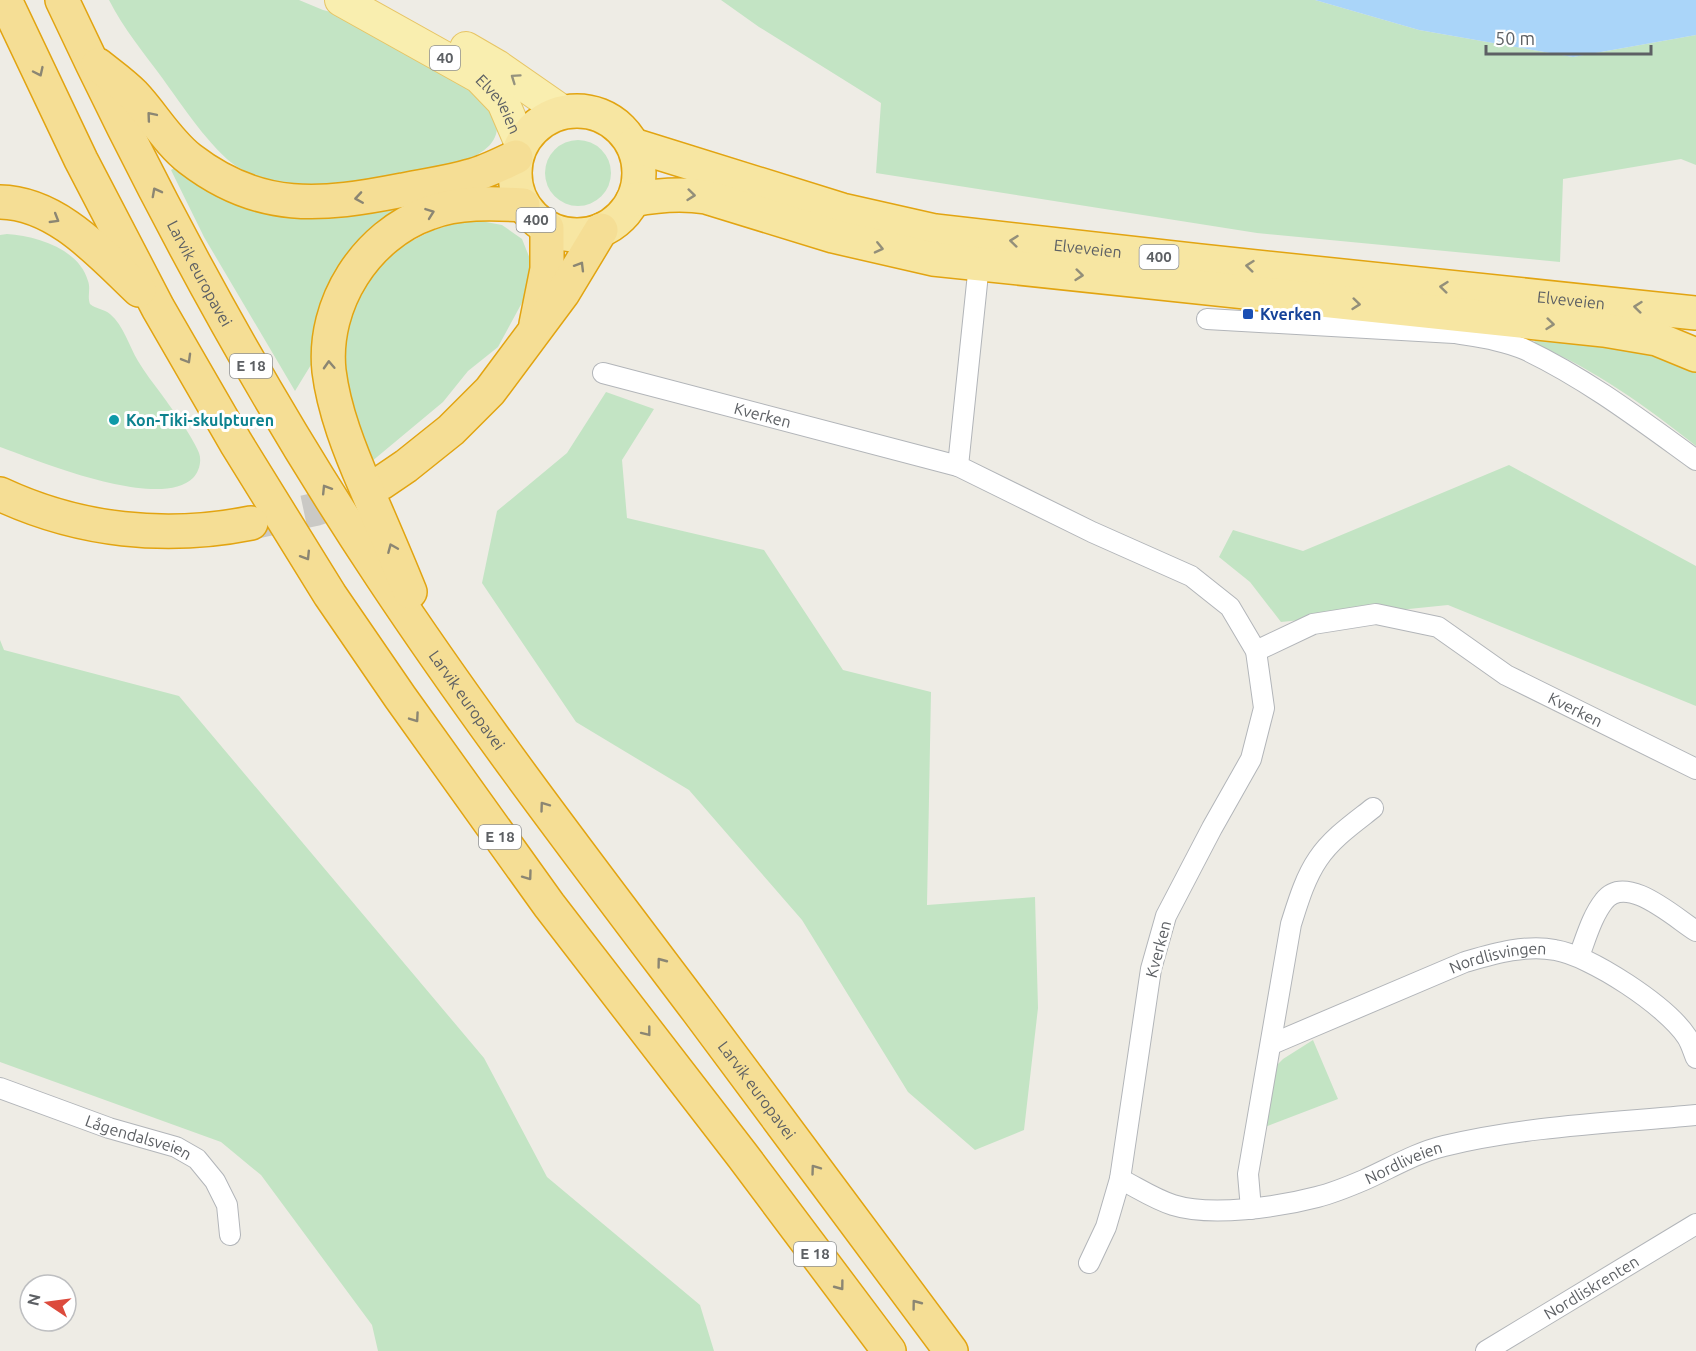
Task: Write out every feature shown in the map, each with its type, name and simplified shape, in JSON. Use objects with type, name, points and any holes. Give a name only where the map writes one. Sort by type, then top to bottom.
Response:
[{"type":"highway","name":"E 18","points":[[5,0],[81,160],[158,308],[236,443],[324,585],[400,697],[549,905],[742,1155],[889,1351]]},
{"type":"highway","name":"Larvik europavei","points":[[62,0],[130,143],[228,327],[381,575],[608,893],[951,1351]]},
{"type":"highway","name":"E 18","points":[[88,57],[132,93],[168,137],[188,157],[232,186],[258,195],[310,202],[360,198],[471,176],[519,151]]},
{"type":"highway","points":[[381,483],[430,447],[473,409],[506,371],[563,293],[601,231],[614,223],[633,200],[638,186],[639,172],[638,158],[633,145],[611,120],[596,113],[579,110],[563,112],[546,118],[531,130],[519,151]]},
{"type":"highway","name":"Elveveien","points":[[633,145],[842,210],[935,231],[1696,312]]},
{"type":"highway","name":"400","points":[[519,151],[515,182],[523,205],[530,214],[547,228],[574,235],[601,231]]},
{"type":"highway","name":"Elveveien","points":[[633,200],[662,195],[687,194],[706,197],[876,248],[933,259],[1604,330],[1657,339],[1696,356]]},
{"type":"highway","name":"E 18","points":[[0,202],[43,211],[65,225],[112,264],[158,308]]},
{"type":"highway","name":"E 18","points":[[440,660],[352,455],[329,370],[332,330],[342,296],[352,276],[367,255],[383,239],[406,224],[447,207],[523,205]]},
{"type":"highway","points":[[534,331],[547,269],[547,228]]},
{"type":"highway","points":[[0,494],[19,503],[78,522],[129,530],[199,532],[251,523]]},
{"type":"main road","name":"Elveveien","points":[[341,0],[479,77],[503,102],[519,151]]},
{"type":"main road","name":"Elveveien","points":[[378,0],[497,66],[563,112]]},
{"type":"street","points":[[958,466],[979,264]]},
{"type":"street","points":[[1207,319],[1455,333],[1494,340],[1525,350],[1606,395],[1696,460]]},
{"type":"street","name":"Kverken","points":[[603,373],[958,466],[1092,532],[1191,576],[1230,608],[1256,651],[1264,708],[1251,759],[1166,916],[1151,969],[1120,1179],[1106,1227],[1089,1263]]},
{"type":"street","name":"Kverken","points":[[1256,651],[1313,624],[1376,614],[1438,627],[1506,675],[1696,769]]},
{"type":"street","points":[[1251,1209],[1248,1174],[1291,924],[1303,888],[1318,859],[1339,835],[1373,808]]},
{"type":"street","points":[[1579,956],[1595,916],[1605,899],[1617,892],[1631,891],[1647,898],[1696,931]]},
{"type":"street","name":"Nordlisvingen","points":[[1272,1044],[1466,962],[1494,953],[1554,949],[1579,956],[1647,998],[1666,1013],[1687,1037],[1696,1058]]},
{"type":"street","name":"Lågendalsveien","points":[[0,1088],[109,1128],[176,1147],[197,1159],[216,1180],[227,1205],[230,1235]]},
{"type":"street","name":"Nordliveien","points":[[1120,1179],[1153,1197],[1176,1205],[1204,1210],[1251,1209],[1318,1197],[1364,1180],[1409,1158],[1441,1147],[1483,1137],[1534,1129],[1696,1115]]},
{"type":"street","name":"Nordliskrenten","points":[[1486,1351],[1696,1224]]},
{"type":"green space","points":[[109,0],[299,0],[323,10],[347,16],[477,95],[494,115],[496,135],[488,147],[475,156],[458,163],[421,172],[333,187],[292,186],[270,182],[236,166],[207,138],[134,40]]},
{"type":"green space","points":[[721,0],[1315,0],[1419,30],[1573,57],[1696,35],[1696,165],[1681,159],[1563,179],[1560,262],[1257,233],[876,173],[881,103],[759,27]]},
{"type":"green space","points":[[578,140],[591,143],[601,150],[608,160],[611,173],[608,186],[601,196],[591,203],[578,206],[565,203],[555,196],[548,186],[545,173],[548,160],[555,150],[565,143]]},
{"type":"green space","points":[[179,165],[220,189],[413,198],[295,391],[204,237],[171,170]]},
{"type":"green space","points":[[470,219],[502,225],[522,239],[532,264],[524,299],[498,347],[468,371],[443,402],[371,462],[358,427],[344,363],[348,320],[370,275],[404,245],[433,230]]},
{"type":"green space","points":[[7,234],[43,241],[76,260],[89,284],[90,304],[108,312],[119,324],[141,365],[196,446],[200,463],[193,478],[177,487],[154,489],[127,486],[69,472],[0,447],[0,235]]},
{"type":"green space","points":[[1534,339],[1641,350],[1696,372],[1696,446],[1619,389],[1535,344]]},
{"type":"green space","points":[[606,392],[654,409],[622,460],[627,518],[764,550],[843,670],[931,692],[927,905],[1035,897],[1038,1008],[1024,1130],[975,1150],[908,1092],[802,920],[689,790],[576,722],[482,583],[497,511],[567,453]]},
{"type":"green space","points":[[1509,465],[1696,566],[1696,706],[1448,605],[1281,622],[1250,582],[1219,557],[1233,530],[1303,551]]},
{"type":"green space","points":[[0,640],[4,650],[179,696],[484,1058],[547,1177],[700,1305],[714,1351],[378,1351],[372,1325],[261,1175],[221,1142],[0,1062]]},
{"type":"green space","points":[[1313,1040],[1338,1099],[1265,1127],[1275,1067],[1283,1059]]},
{"type":"water","points":[[1315,0],[1696,0],[1696,35],[1573,57],[1419,30]]},
{"type":"tunnel","points":[[256,522],[317,509],[359,494]]},
{"type":"place","name":"Kverken","points":[[1248,314]]},
{"type":"place","name":"Kon-Tiki-skulpturen","points":[[114,420]]}]
